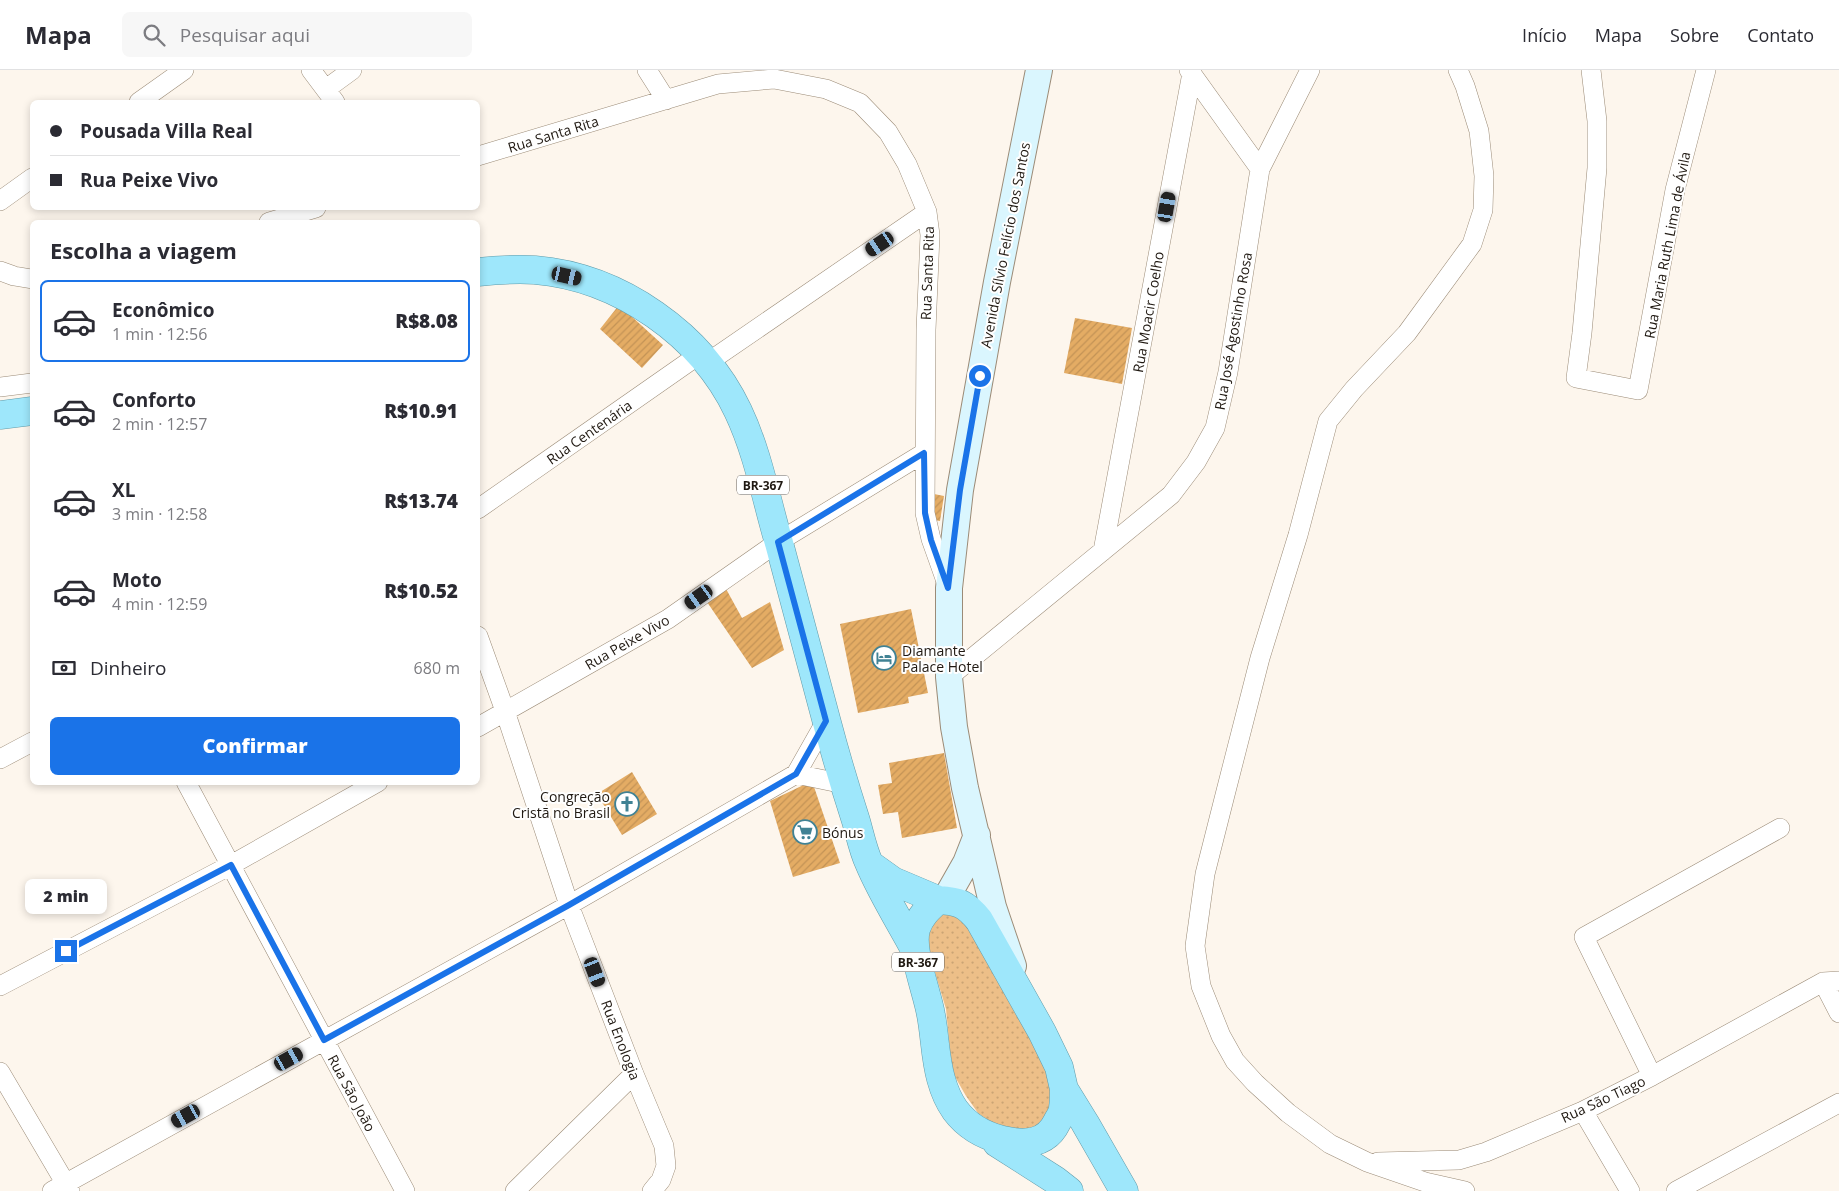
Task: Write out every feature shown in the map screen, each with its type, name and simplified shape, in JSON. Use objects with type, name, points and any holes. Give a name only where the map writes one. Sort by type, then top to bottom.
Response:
[{"type":"highway","name":"BR-367","points":[[480,272],[536,270],[591,283],[624,297],[654,315],[679,334],[704,359],[731,397],[749,438],[826,721],[869,863],[915,950],[932,1016],[935,1052],[946,1094],[956,1110],[972,1128],[1055,1180],[1069,1191]]},
{"type":"highway","points":[[0,415],[30,411]]},
{"type":"highway","name":"BR-367","points":[[869,863],[893,881],[942,900],[955,901],[969,908],[979,920],[1034,1017],[1058,1068],[1064,1089],[1124,1191]]},
{"type":"highway","name":"BR-367","points":[[915,950],[915,930],[923,913],[942,900]]},
{"type":"highway","name":"BR-367","points":[[987,1137],[1018,1144],[1035,1142],[1047,1136],[1055,1127],[1063,1110],[1064,1089]]},
{"type":"main road","name":"Avenida Sílvio Felício dos Santos","points":[[1034,1017],[1013,966],[993,907],[965,788],[954,727],[949,677],[948,588],[961,481],[997,282],[1039,70]]},
{"type":"main road","points":[[942,900],[966,862],[977,836]]},
{"type":"street","points":[[141,100],[184,70]]},
{"type":"street","points":[[311,70],[330,96],[352,70]]},
{"type":"street","points":[[647,70],[666,100]]},
{"type":"street","name":"Rua José Agostinho Rosa","points":[[949,677],[1171,495],[1196,462],[1214,428],[1228,372],[1260,169],[1310,70]]},
{"type":"street","points":[[1458,70],[1479,131],[1484,176],[1483,210],[1472,244],[1407,333],[1354,389],[1328,421],[1298,535],[1260,658],[1230,772],[1206,874],[1195,946],[1200,986],[1221,1036],[1235,1061],[1255,1083],[1288,1113],[1330,1144],[1367,1162],[1425,1182],[1465,1191]]},
{"type":"street","name":"Rua Maria Ruth Lima de Ávila","points":[[1591,70],[1597,121],[1597,168],[1576,378],[1638,390],[1675,190],[1706,70]]},
{"type":"street","points":[[1190,72],[1260,169]]},
{"type":"street","name":"Rua Moacir Coelho","points":[[1104,551],[1190,72]]},
{"type":"street","name":"Rua Santa Rita","points":[[480,155],[718,84],[774,79],[826,89],[860,102],[888,132],[907,164],[927,212],[930,235],[926,330],[925,513],[931,540],[948,588]]},
{"type":"street","points":[[0,201],[30,179]]},
{"type":"street","points":[[276,220],[309,210]]},
{"type":"street","name":"Rua Centenária","points":[[480,508],[927,212]]},
{"type":"street","points":[[0,271],[30,279]]},
{"type":"street","points":[[0,387],[30,383]]},
{"type":"street","name":"Rua Peixe Vivo","points":[[480,726],[668,619],[778,542],[924,453]]},
{"type":"street","name":"Rua Enologia","points":[[480,642],[569,905],[666,1154],[665,1172],[654,1189]]},
{"type":"street","points":[[0,1072],[62,1188],[324,1040],[569,905],[796,774],[826,721]]},
{"type":"street","points":[[0,759],[30,743]]},
{"type":"street","points":[[796,774],[844,784]]},
{"type":"street","name":"Rua São João","points":[[188,785],[405,1191]]},
{"type":"street","points":[[0,986],[231,865],[373,785]]},
{"type":"street","points":[[1652,1076],[1584,937],[1780,828]]},
{"type":"street","points":[[1831,981],[1839,1013]]},
{"type":"street","name":"Rua São Tiago","points":[[1367,1162],[1459,1160],[1486,1152],[1583,1111],[1831,981]]},
{"type":"street","points":[[514,1191],[634,1074]]},
{"type":"street","points":[[1676,1191],[1839,1103]]},
{"type":"street","points":[[1583,1111],[1630,1191]]},
{"type":"shaded area","points":[[938,907],[969,918],[1049,1067],[1054,1098],[1046,1119],[1036,1128],[1022,1132],[992,1123],[978,1113],[954,1075],[946,1009],[925,943]]},
{"type":"building","points":[[619,305],[663,345],[642,368],[600,329]]},
{"type":"building","points":[[1075,318],[1132,328],[1122,384],[1064,373]]},
{"type":"building","points":[[934,494],[944,496],[940,521],[929,519]]},
{"type":"building","points":[[725,587],[742,618],[770,602],[784,650],[752,668],[707,602]]},
{"type":"building","name":"Diamante Palace Hotel","points":[[911,609],[928,693],[908,697],[909,703],[858,713],[840,624]]},
{"type":"building","points":[[944,753],[957,828],[902,838],[898,812],[883,814],[878,785],[892,783],[889,763]]},
{"type":"building","name":"Congreção Cristã no Brasil","points":[[632,772],[657,814],[622,835],[597,794]]},
{"type":"building","name":"Bónus","points":[[812,781],[840,863],[793,877],[770,801]]},
{"type":"place","name":"Diamante Palace Hotel","points":[[884,658]]},
{"type":"place","name":"Congreção Cristã no Brasil","points":[[627,804]]},
{"type":"place","name":"Bónus","points":[[805,832]]},
{"type":"route","points":[[66,951],[231,865],[324,1040],[569,905],[796,774],[826,721],[778,542],[924,453],[925,513],[931,540],[948,588],[960,490],[980,376]]}]
